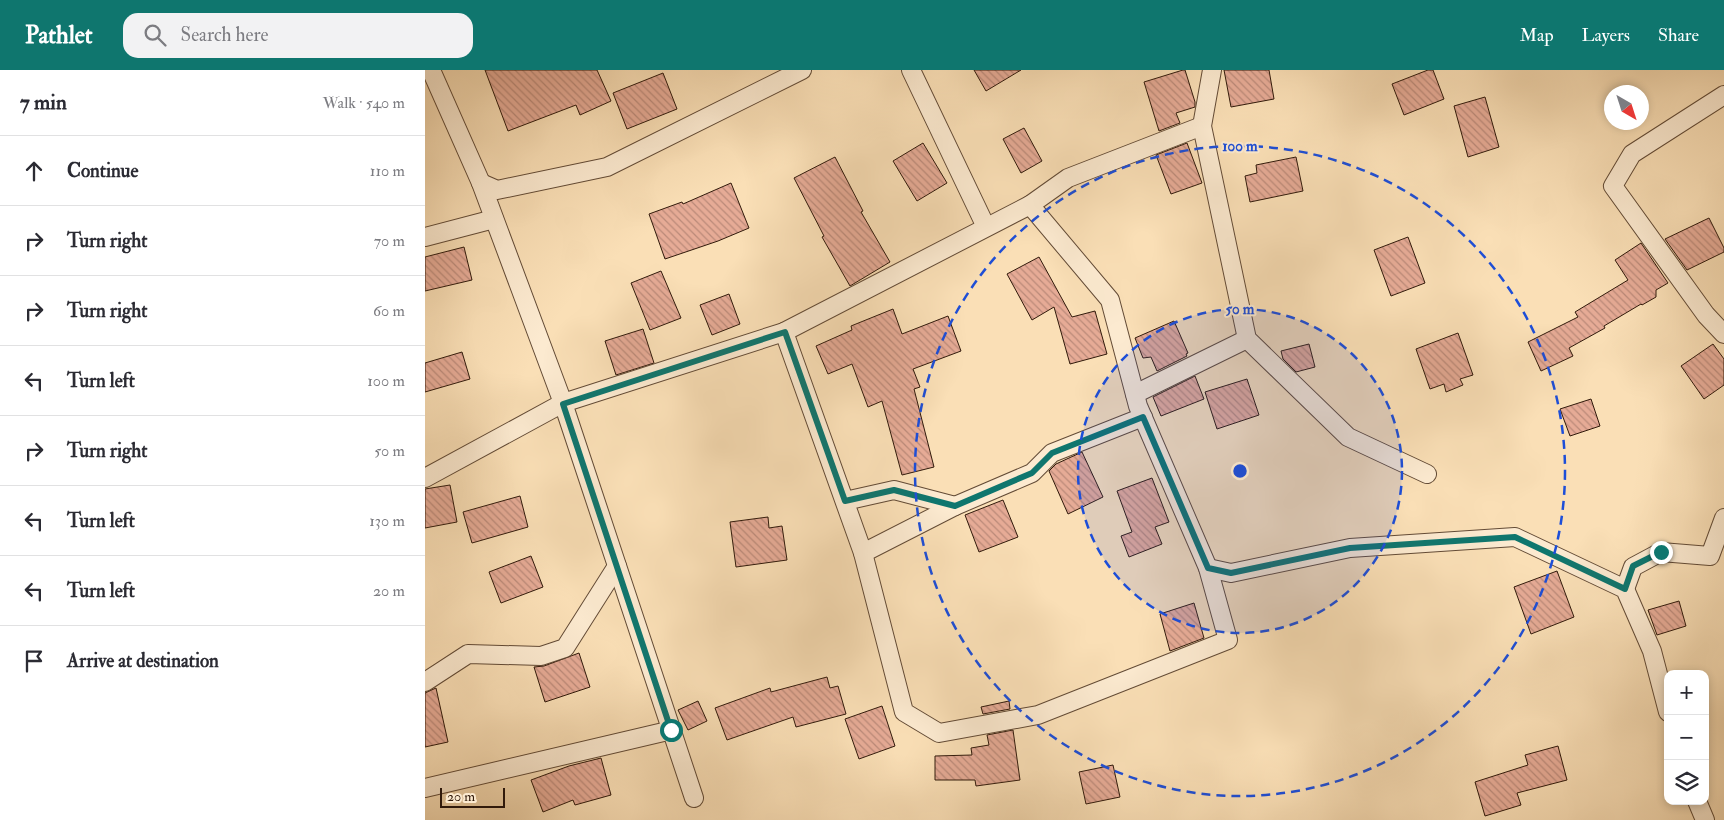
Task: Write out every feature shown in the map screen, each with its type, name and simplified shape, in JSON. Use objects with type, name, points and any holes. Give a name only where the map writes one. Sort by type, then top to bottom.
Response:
[{"type":"street","points":[[431,70],[481,183],[563,404],[694,798]]},
{"type":"street","points":[[481,183],[497,190],[607,168],[803,70]]},
{"type":"street","points":[[911,70],[987,227]]},
{"type":"street","points":[[1212,70],[1202,126],[1247,339],[1348,437],[1427,474]]},
{"type":"street","points":[[1724,95],[1632,154],[1613,186],[1705,315],[1724,334]]},
{"type":"street","points":[[425,478],[563,404],[785,332],[1030,205],[1068,178],[1202,126]]},
{"type":"street","points":[[785,332],[863,553],[904,712],[939,734],[1038,715],[1228,640],[1208,568],[1143,417],[1109,300],[1030,205]]},
{"type":"street","points":[[425,237],[494,218]]},
{"type":"street","points":[[1135,394],[1247,339]]},
{"type":"street","points":[[863,553],[955,506],[1032,473],[1052,453],[1143,417]]},
{"type":"street","points":[[845,501],[894,490],[955,506]]},
{"type":"street","points":[[1625,589],[1633,566],[1661,552],[1710,556],[1724,518]]},
{"type":"street","points":[[1208,568],[1231,573],[1350,548],[1515,537],[1625,589],[1652,650],[1664,696]]},
{"type":"street","points":[[425,682],[468,654],[541,656],[565,648],[617,566]]},
{"type":"street","points":[[425,788],[671,730]]},
{"type":"street","points":[[1699,805],[1705,820]]},
{"type":"building","points":[[485,70],[597,70],[611,101],[580,115],[576,105],[508,131]]},
{"type":"building","points":[[974,70],[1021,70],[986,91]]},
{"type":"building","points":[[1185,70],[1195,107],[1176,113],[1180,123],[1159,131],[1144,82]]},
{"type":"building","points":[[1224,70],[1269,70],[1274,99],[1231,107]]},
{"type":"building","points":[[1428,70],[1433,70],[1444,99],[1404,115],[1392,84]]},
{"type":"building","points":[[663,73],[677,109],[627,129],[613,93]]},
{"type":"building","points":[[1485,97],[1499,147],[1468,157],[1454,106]]},
{"type":"building","points":[[1024,128],[1042,161],[1021,173],[1003,139]]},
{"type":"building","points":[[923,143],[947,183],[917,201],[893,161]]},
{"type":"building","points":[[1187,143],[1202,183],[1171,194],[1156,155]]},
{"type":"building","points":[[835,157],[863,211],[861,212],[890,262],[850,286],[822,237],[824,236],[794,178]]},
{"type":"building","points":[[1296,157],[1303,191],[1250,202],[1245,176],[1257,173],[1256,165]]},
{"type":"building","points":[[731,183],[749,228],[665,259],[649,214],[682,202],[683,204]]},
{"type":"building","points":[[1709,218],[1724,248],[1724,252],[1687,270],[1665,239]]},
{"type":"building","points":[[1408,237],[1425,283],[1391,296],[1374,250]]},
{"type":"building","points":[[1641,243],[1668,283],[1656,290],[1656,297],[1641,304],[1604,326],[1605,328],[1569,348],[1573,356],[1541,371],[1528,342],[1578,317],[1575,312],[1628,280],[1615,260]]},
{"type":"building","points":[[464,247],[472,280],[425,291],[425,257]]},
{"type":"building","points":[[1039,257],[1072,317],[1095,311],[1107,354],[1070,364],[1054,307],[1032,320],[1007,274]]},
{"type":"building","points":[[661,271],[681,318],[650,330],[631,283]]},
{"type":"building","points":[[729,294],[740,324],[712,335],[700,305]]},
{"type":"building","points":[[893,309],[902,334],[948,316],[961,351],[913,369],[920,387],[914,389],[934,467],[902,475],[882,401],[868,407],[852,364],[828,374],[816,346],[852,330],[851,326]]},
{"type":"building","points":[[1174,321],[1188,353],[1186,354],[1187,356],[1157,371],[1151,357],[1143,358],[1135,338]]},
{"type":"building","points":[[643,329],[654,363],[616,375],[605,341]]},
{"type":"building","points":[[1458,333],[1473,375],[1460,379],[1463,385],[1446,392],[1444,384],[1430,389],[1416,349]]},
{"type":"building","points":[[1309,344],[1315,367],[1296,372],[1283,359],[1281,351]]},
{"type":"building","points":[[1713,344],[1724,359],[1724,385],[1704,399],[1681,366]]},
{"type":"building","points":[[462,352],[470,379],[425,392],[425,363]]},
{"type":"building","points":[[1195,376],[1204,399],[1161,416],[1153,397]]},
{"type":"building","points":[[1247,379],[1259,415],[1217,429],[1205,392]]},
{"type":"building","points":[[1591,399],[1600,426],[1570,436],[1560,409]]},
{"type":"building","points":[[1082,452],[1103,497],[1068,514],[1049,471],[1056,464]]},
{"type":"building","points":[[1152,478],[1169,522],[1155,527],[1162,544],[1129,557],[1121,536],[1132,532],[1117,491]]},
{"type":"building","points":[[450,485],[457,522],[425,528],[425,489]]},
{"type":"building","points":[[520,496],[528,527],[472,543],[463,512]]},
{"type":"building","points":[[1003,500],[1018,537],[979,552],[965,515]]},
{"type":"building","points":[[768,517],[769,528],[782,526],[787,560],[736,567],[730,522]]},
{"type":"building","points":[[531,556],[543,587],[501,603],[489,572]]},
{"type":"building","points":[[1557,571],[1574,617],[1531,634],[1514,587]]},
{"type":"building","points":[[1679,601],[1686,626],[1657,635],[1648,610]]},
{"type":"building","points":[[1194,603],[1204,638],[1170,651],[1160,614]]},
{"type":"building","points":[[579,653],[590,687],[545,702],[534,667],[544,666]]},
{"type":"building","points":[[827,677],[830,688],[838,686],[846,714],[796,727],[793,717],[727,740],[715,708],[770,688],[771,692]]},
{"type":"building","points":[[436,688],[448,742],[425,747],[425,693]]},
{"type":"building","points":[[698,701],[707,721],[688,730],[678,710]]},
{"type":"building","points":[[1009,701],[1010,709],[983,714],[981,707]]},
{"type":"building","points":[[882,706],[895,746],[859,759],[845,719]]},
{"type":"building","points":[[1013,730],[1020,780],[976,786],[975,780],[935,780],[935,756],[972,755],[971,748],[989,745],[987,735]]},
{"type":"building","points":[[1558,746],[1567,780],[1517,793],[1521,805],[1485,816],[1475,782],[1528,765],[1525,755]]},
{"type":"building","points":[[601,758],[611,795],[575,805],[573,800],[543,812],[531,780],[569,766]]},
{"type":"building","points":[[1113,765],[1120,797],[1086,804],[1079,772]]},
{"type":"route","points":[[671,730],[563,404],[785,332],[845,501],[894,490],[955,506],[1032,473],[1052,453],[1143,417],[1208,568],[1231,573],[1350,548],[1515,537],[1625,589],[1633,566],[1661,552]]}]
